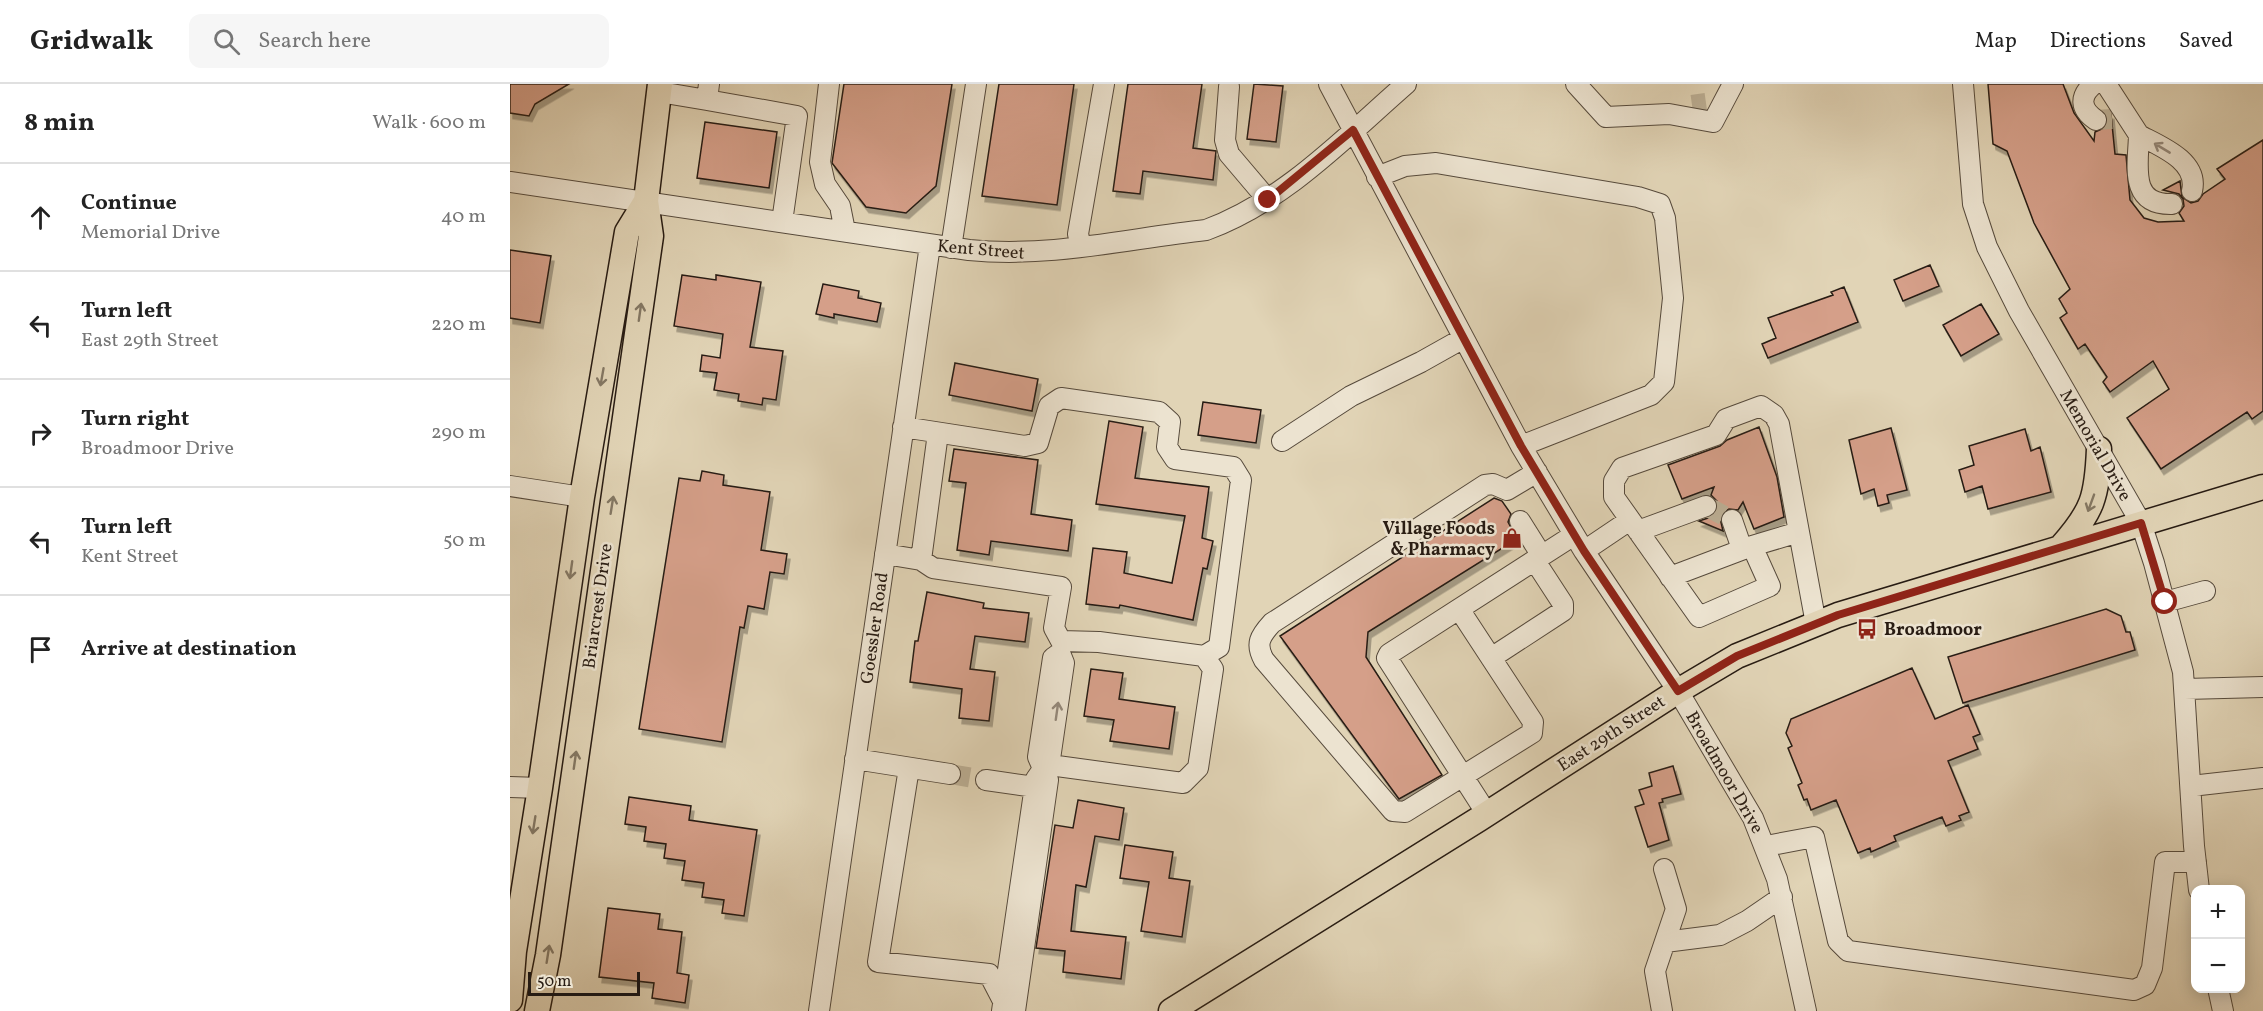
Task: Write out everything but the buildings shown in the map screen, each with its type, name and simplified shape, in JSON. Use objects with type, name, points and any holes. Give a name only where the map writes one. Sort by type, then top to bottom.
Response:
[{"type":"main road","name":"Briarcrest Drive","points":[[537,1011],[548,955],[651,236],[646,201],[660,88]]},
{"type":"main road","name":"Briarcrest Drive","points":[[510,1000],[512,951],[540,788],[582,497],[627,232],[646,201]]},
{"type":"main road","points":[[2061,547],[2084,520],[2091,504],[2097,485],[2099,449]]},
{"type":"main road","name":"East 29th Street","points":[[1171,1011],[1737,656],[1816,624],[2061,547],[2263,487]]},
{"type":"main road","points":[[540,788],[571,790]]},
{"type":"street","points":[[829,84],[820,162],[825,184],[840,207],[845,231]]},
{"type":"street","points":[[951,248],[976,84]]},
{"type":"street","points":[[1081,247],[1078,234],[1104,84]]},
{"type":"street","name":"Broadmoor Drive","points":[[1329,84],[1462,339],[1521,446],[1579,543],[1678,691],[1744,802],[1766,846],[1782,897],[1806,1011]]},
{"type":"street","name":"Kent Street","points":[[510,182],[951,248],[1010,254],[1081,247],[1206,230],[1231,221],[1268,200],[1406,84]]},
{"type":"street","points":[[1576,84],[1606,117],[1669,114],[1707,104],[1733,84]]},
{"type":"street","name":"Memorial Drive","points":[[1963,84],[1973,204],[1987,247],[2019,311],[2141,523],[2165,602],[2183,672],[2198,885]]},
{"type":"street","points":[[2094,84],[2084,92],[2083,107],[2111,117],[2185,163],[2194,183],[2192,191]]},
{"type":"street","points":[[2106,84],[2111,117]]},
{"type":"street","points":[[1229,87],[1225,140],[1229,154],[1268,200]]},
{"type":"street","points":[[660,88],[708,92],[797,116],[824,118]]},
{"type":"street","points":[[1669,114],[1713,122],[1707,104]]},
{"type":"street","points":[[782,222],[797,116]]},
{"type":"street","points":[[2139,135],[2140,189],[2147,198],[2158,204],[2172,204]]},
{"type":"street","points":[[1377,177],[1405,166],[1436,164],[1638,197],[1660,204],[1665,218],[1673,298],[1664,382],[1651,396],[1521,446]]},
{"type":"street","name":"Goessler Road","points":[[819,1011],[930,245]]},
{"type":"street","points":[[1282,441],[1351,396],[1462,339]]},
{"type":"street","points":[[903,427],[1025,446],[1038,443],[1049,406],[1061,398],[1159,412],[1170,422],[1167,447],[1175,459],[1233,466],[1241,480],[1219,646],[1204,656],[1099,642],[1060,646]]},
{"type":"street","points":[[1732,520],[1770,586],[1698,616],[1614,496],[1614,481],[1622,468],[1716,435],[1726,418],[1761,406],[1774,415],[1779,424],[1816,624]]},
{"type":"street","points":[[921,560],[938,433]]},
{"type":"street","points":[[1508,490],[1537,472]]},
{"type":"street","points":[[1459,609],[1534,727],[1532,733],[1405,812],[1393,811],[1264,660],[1258,649],[1258,641],[1272,624],[1485,485],[1492,484],[1508,490],[1518,517],[1563,604],[1563,611],[1491,658]]},
{"type":"street","points":[[510,486],[582,497]]},
{"type":"street","points":[[1486,814],[1387,658],[1389,654],[1539,558],[1634,525],[1706,506]]},
{"type":"street","points":[[1671,577],[1747,548],[1799,532]]},
{"type":"street","points":[[885,554],[921,560],[933,568],[1061,587],[1054,628],[1064,663],[1063,674],[1050,759],[1035,787],[1007,1008]]},
{"type":"street","points":[[2165,602],[2205,591]]},
{"type":"street","points":[[1044,767],[1057,766],[1183,783],[1198,768],[1213,669],[1204,656]]},
{"type":"street","points":[[2185,689],[2263,687]]},
{"type":"street","points":[[855,759],[950,774]]},
{"type":"street","points":[[1007,1008],[1048,780],[1044,767]]},
{"type":"street","points":[[909,768],[878,962],[988,974],[1007,1008]]},
{"type":"street","points":[[2191,786],[2263,778]]},
{"type":"street","points":[[986,780],[1035,787]]},
{"type":"street","points":[[510,787],[540,788]]},
{"type":"street","points":[[1766,846],[1814,837],[1838,941],[1848,951],[2134,990],[2145,986],[2152,968],[2165,862],[2196,862]]},
{"type":"street","points":[[1662,1011],[1655,971],[1676,909],[1664,869]]},
{"type":"street","points":[[1665,942],[1720,935],[1747,921],[1782,897]]},
{"type":"street","points":[[2219,993],[2223,1011]]},
{"type":"tunnel","points":[[1692,105],[1706,103]]},
{"type":"tunnel","points":[[2096,120],[2112,119]]},
{"type":"tunnel","points":[[1706,506],[1732,520]]},
{"type":"tunnel","points":[[950,774],[986,780]]},
{"type":"place","name":"Village Foods & Pharmacy","points":[[1512,538]]},
{"type":"place","name":"Broadmoor","points":[[1867,629]]},
{"type":"route","points":[[1268,200],[1353,130],[1462,339],[1521,446],[1584,551],[1678,691],[1737,656],[1838,615],[2141,523],[2165,602]]}]
